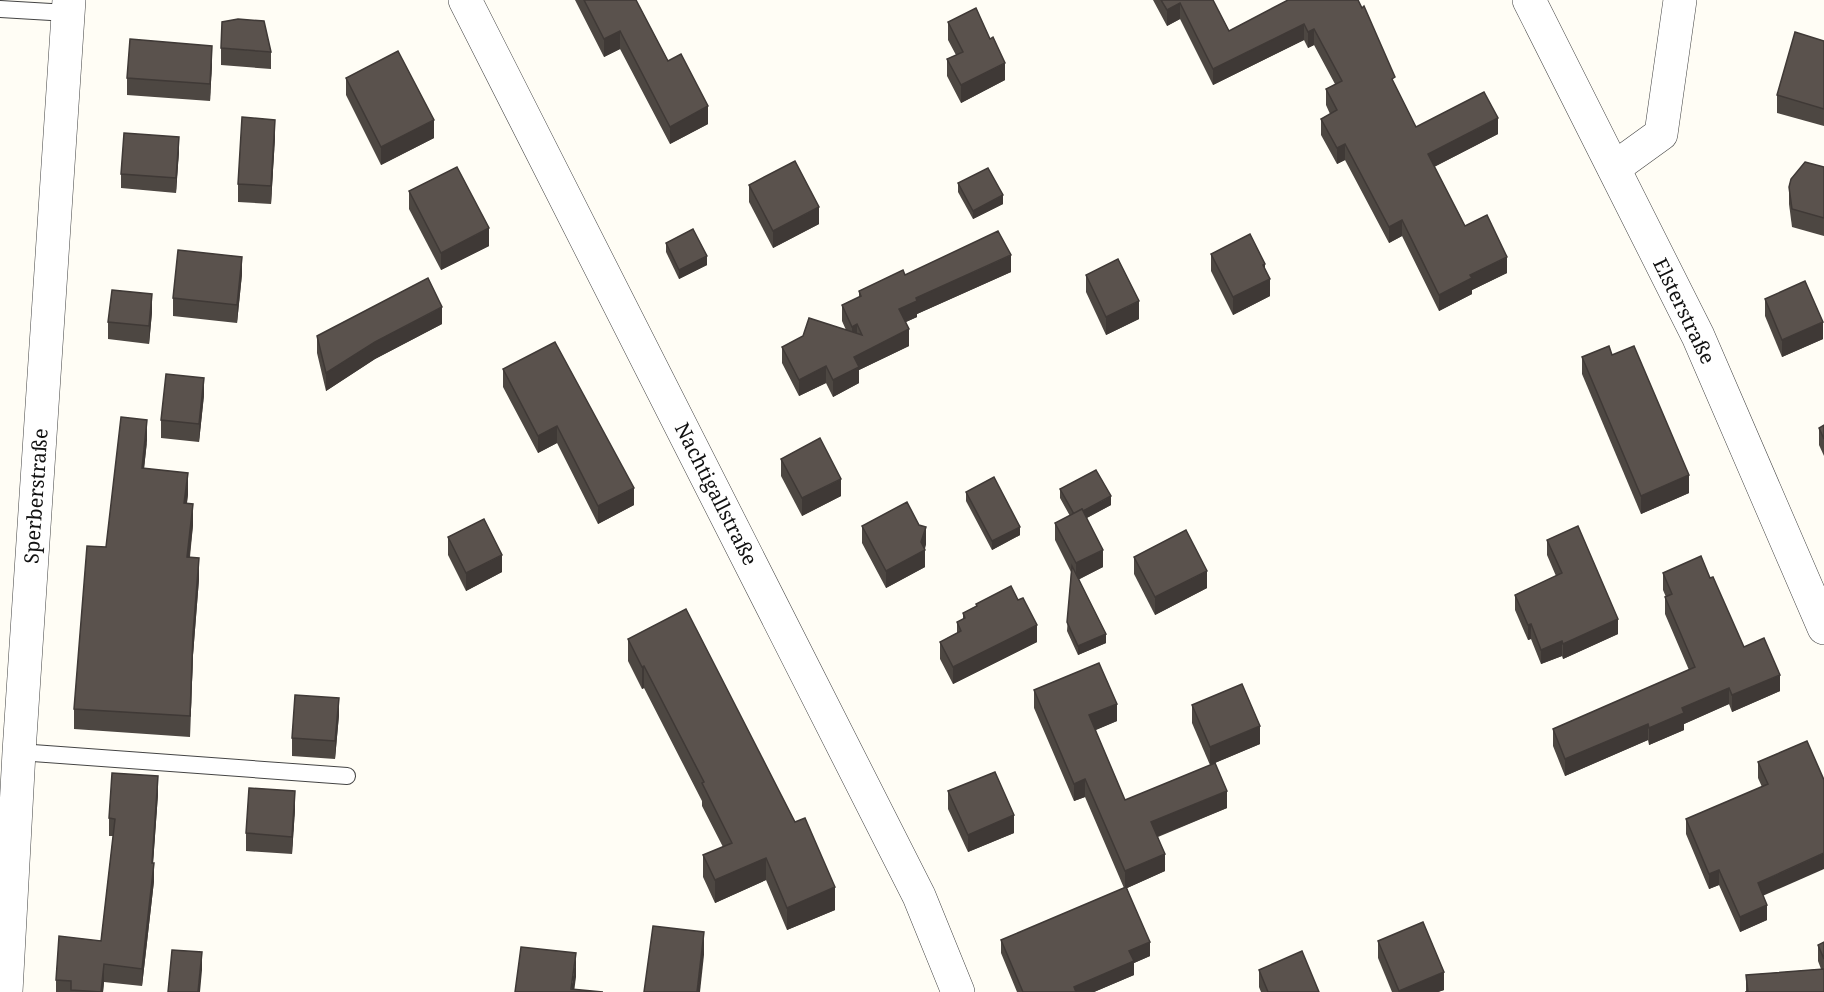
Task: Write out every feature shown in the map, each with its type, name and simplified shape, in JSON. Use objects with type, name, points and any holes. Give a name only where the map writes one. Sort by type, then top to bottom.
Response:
[{"type":"street","name":"Nachtigallstraße","points":[[465,0],[919,896],[958,992]]},
{"type":"street","name":"Elsterstraße","points":[[1528,0],[1698,336],[1824,628]]},
{"type":"street","points":[[1614,168],[1661,134],[1680,0]]},
{"type":"street","name":"Sperberstraße","points":[[6,992],[19,752],[68,6]]},
{"type":"lane","points":[[0,9],[68,6]]},
{"type":"lane","points":[[19,752],[347,776]]},
{"type":"building","points":[[584,0],[636,0],[668,61],[681,54],[708,106],[670,127],[620,31],[604,39]]},
{"type":"building","points":[[1161,0],[1213,0],[1229,31],[1288,0],[1358,0],[1362,8],[1364,6],[1395,77],[1392,79],[1416,127],[1484,92],[1498,118],[1428,154],[1465,226],[1487,215],[1507,257],[1470,275],[1472,278],[1439,295],[1402,220],[1389,227],[1345,144],[1337,148],[1321,119],[1337,110],[1326,89],[1342,81],[1314,29],[1308,32],[1304,24],[1213,69],[1180,3],[1167,10]]},
{"type":"building","points":[[976,8],[990,39],[993,37],[1005,63],[961,85],[947,59],[963,52],[948,22]]},
{"type":"building","points":[[238,19],[264,21],[271,52],[221,48],[222,22]]},
{"type":"building","points":[[1795,32],[1824,41],[1824,109],[1777,95]]},
{"type":"building","points":[[130,39],[212,46],[210,84],[127,78]]},
{"type":"building","points":[[398,51],[434,120],[381,147],[346,78]]},
{"type":"building","points":[[242,117],[275,120],[271,186],[238,184]]},
{"type":"building","points":[[124,133],[179,137],[176,178],[121,174]]},
{"type":"building","points":[[795,161],[819,207],[773,231],[749,185]]},
{"type":"building","points":[[1805,162],[1824,167],[1824,218],[1792,209],[1789,187],[1791,179]]},
{"type":"building","points":[[457,167],[489,228],[441,253],[409,191]]},
{"type":"building","points":[[988,168],[1003,195],[973,211],[958,183]]},
{"type":"building","points":[[693,229],[707,256],[679,270],[666,243]]},
{"type":"building","points":[[998,231],[1011,255],[916,298],[917,301],[899,309],[909,329],[854,357],[859,367],[833,380],[826,366],[799,380],[782,347],[803,336],[809,318],[862,335],[857,324],[852,327],[842,305],[861,296],[859,291],[903,270],[905,275]]},
{"type":"building","points":[[1250,234],[1270,279],[1233,297],[1211,254]]},
{"type":"building","points":[[178,250],[242,257],[237,305],[173,298]]},
{"type":"building","points":[[1118,259],[1139,301],[1106,317],[1086,275]]},
{"type":"building","points":[[428,278],[442,307],[375,342],[326,373],[317,336]]},
{"type":"building","points":[[1805,281],[1823,322],[1782,340],[1765,299]]},
{"type":"building","points":[[112,290],[152,294],[149,326],[108,322]]},
{"type":"building","points":[[555,342],[634,488],[598,506],[557,426],[538,436],[503,369]]},
{"type":"building","points":[[1609,346],[1612,355],[1634,346],[1689,475],[1641,496],[1582,357]]},
{"type":"building","points":[[166,374],[204,378],[199,424],[161,420]]},
{"type":"building","points":[[121,417],[147,420],[142,468],[188,473],[184,503],[193,504],[187,557],[199,558],[190,716],[74,709],[87,546],[106,547]]},
{"type":"building","points":[[1824,425],[1824,439],[1819,428]]},
{"type":"building","points":[[820,438],[841,479],[802,498],[781,459]]},
{"type":"building","points":[[1096,470],[1111,496],[1074,514],[1060,489]]},
{"type":"building","points":[[994,477],[1020,527],[992,541],[966,492]]},
{"type":"building","points":[[907,502],[919,525],[926,527],[921,542],[925,550],[886,571],[862,526]]},
{"type":"building","points":[[1082,509],[1103,550],[1076,563],[1055,523]]},
{"type":"building","points":[[484,519],[502,555],[466,573],[448,537]]},
{"type":"building","points":[[1578,526],[1618,619],[1563,644],[1562,641],[1541,650],[1531,624],[1528,625],[1515,595],[1562,573],[1547,540]]},
{"type":"building","points":[[1186,530],[1207,571],[1155,597],[1134,557]]},
{"type":"building","points":[[1701,556],[1710,578],[1713,577],[1744,647],[1764,638],[1780,675],[1732,695],[1729,688],[1682,708],[1684,713],[1649,728],[1648,724],[1565,759],[1553,729],[1695,667],[1665,597],[1672,594],[1663,573]]},
{"type":"building","points":[[1072,566],[1106,634],[1078,646],[1067,622]]},
{"type":"building","points":[[1011,586],[1018,600],[1023,598],[1037,625],[953,667],[940,642],[961,631],[957,622],[965,618],[963,613]]},
{"type":"building","points":[[686,609],[795,822],[805,818],[835,887],[787,908],[766,858],[715,880],[703,855],[732,843],[702,783],[704,782],[628,639]]},
{"type":"building","points":[[1099,663],[1117,704],[1089,715],[1125,800],[1215,763],[1227,791],[1151,822],[1165,854],[1125,871],[1085,779],[1074,784],[1034,690]]},
{"type":"building","points":[[1242,684],[1260,726],[1210,747],[1192,705]]},
{"type":"building","points":[[295,695],[339,698],[335,741],[292,738]]},
{"type":"building","points":[[1807,741],[1824,780],[1824,853],[1758,883],[1767,905],[1740,917],[1719,870],[1709,874],[1686,819],[1768,784],[1758,762]]},
{"type":"building","points":[[995,772],[1014,815],[968,835],[948,791]]},
{"type":"building","points":[[112,773],[158,776],[152,863],[154,863],[142,969],[104,964],[101,992],[71,990],[71,981],[56,980],[59,936],[101,941],[115,819],[109,818]]},
{"type":"building","points":[[249,788],[295,791],[292,837],[246,833]]},
{"type":"building","points":[[1126,887],[1150,942],[1129,951],[1134,961],[1074,987],[1076,992],[1023,992],[1001,940]]},
{"type":"building","points":[[1423,922],[1444,972],[1399,991],[1378,941]]},
{"type":"building","points":[[653,926],[704,932],[697,992],[644,992]]},
{"type":"building","points":[[1824,942],[1824,959],[1818,945]]},
{"type":"building","points":[[521,947],[576,953],[571,989],[603,992],[515,992]]},
{"type":"building","points":[[172,950],[202,952],[198,992],[168,992]]},
{"type":"building","points":[[1302,951],[1319,992],[1268,992],[1259,970]]},
{"type":"building","points":[[1824,969],[1824,992],[1748,992],[1746,975]]}]
